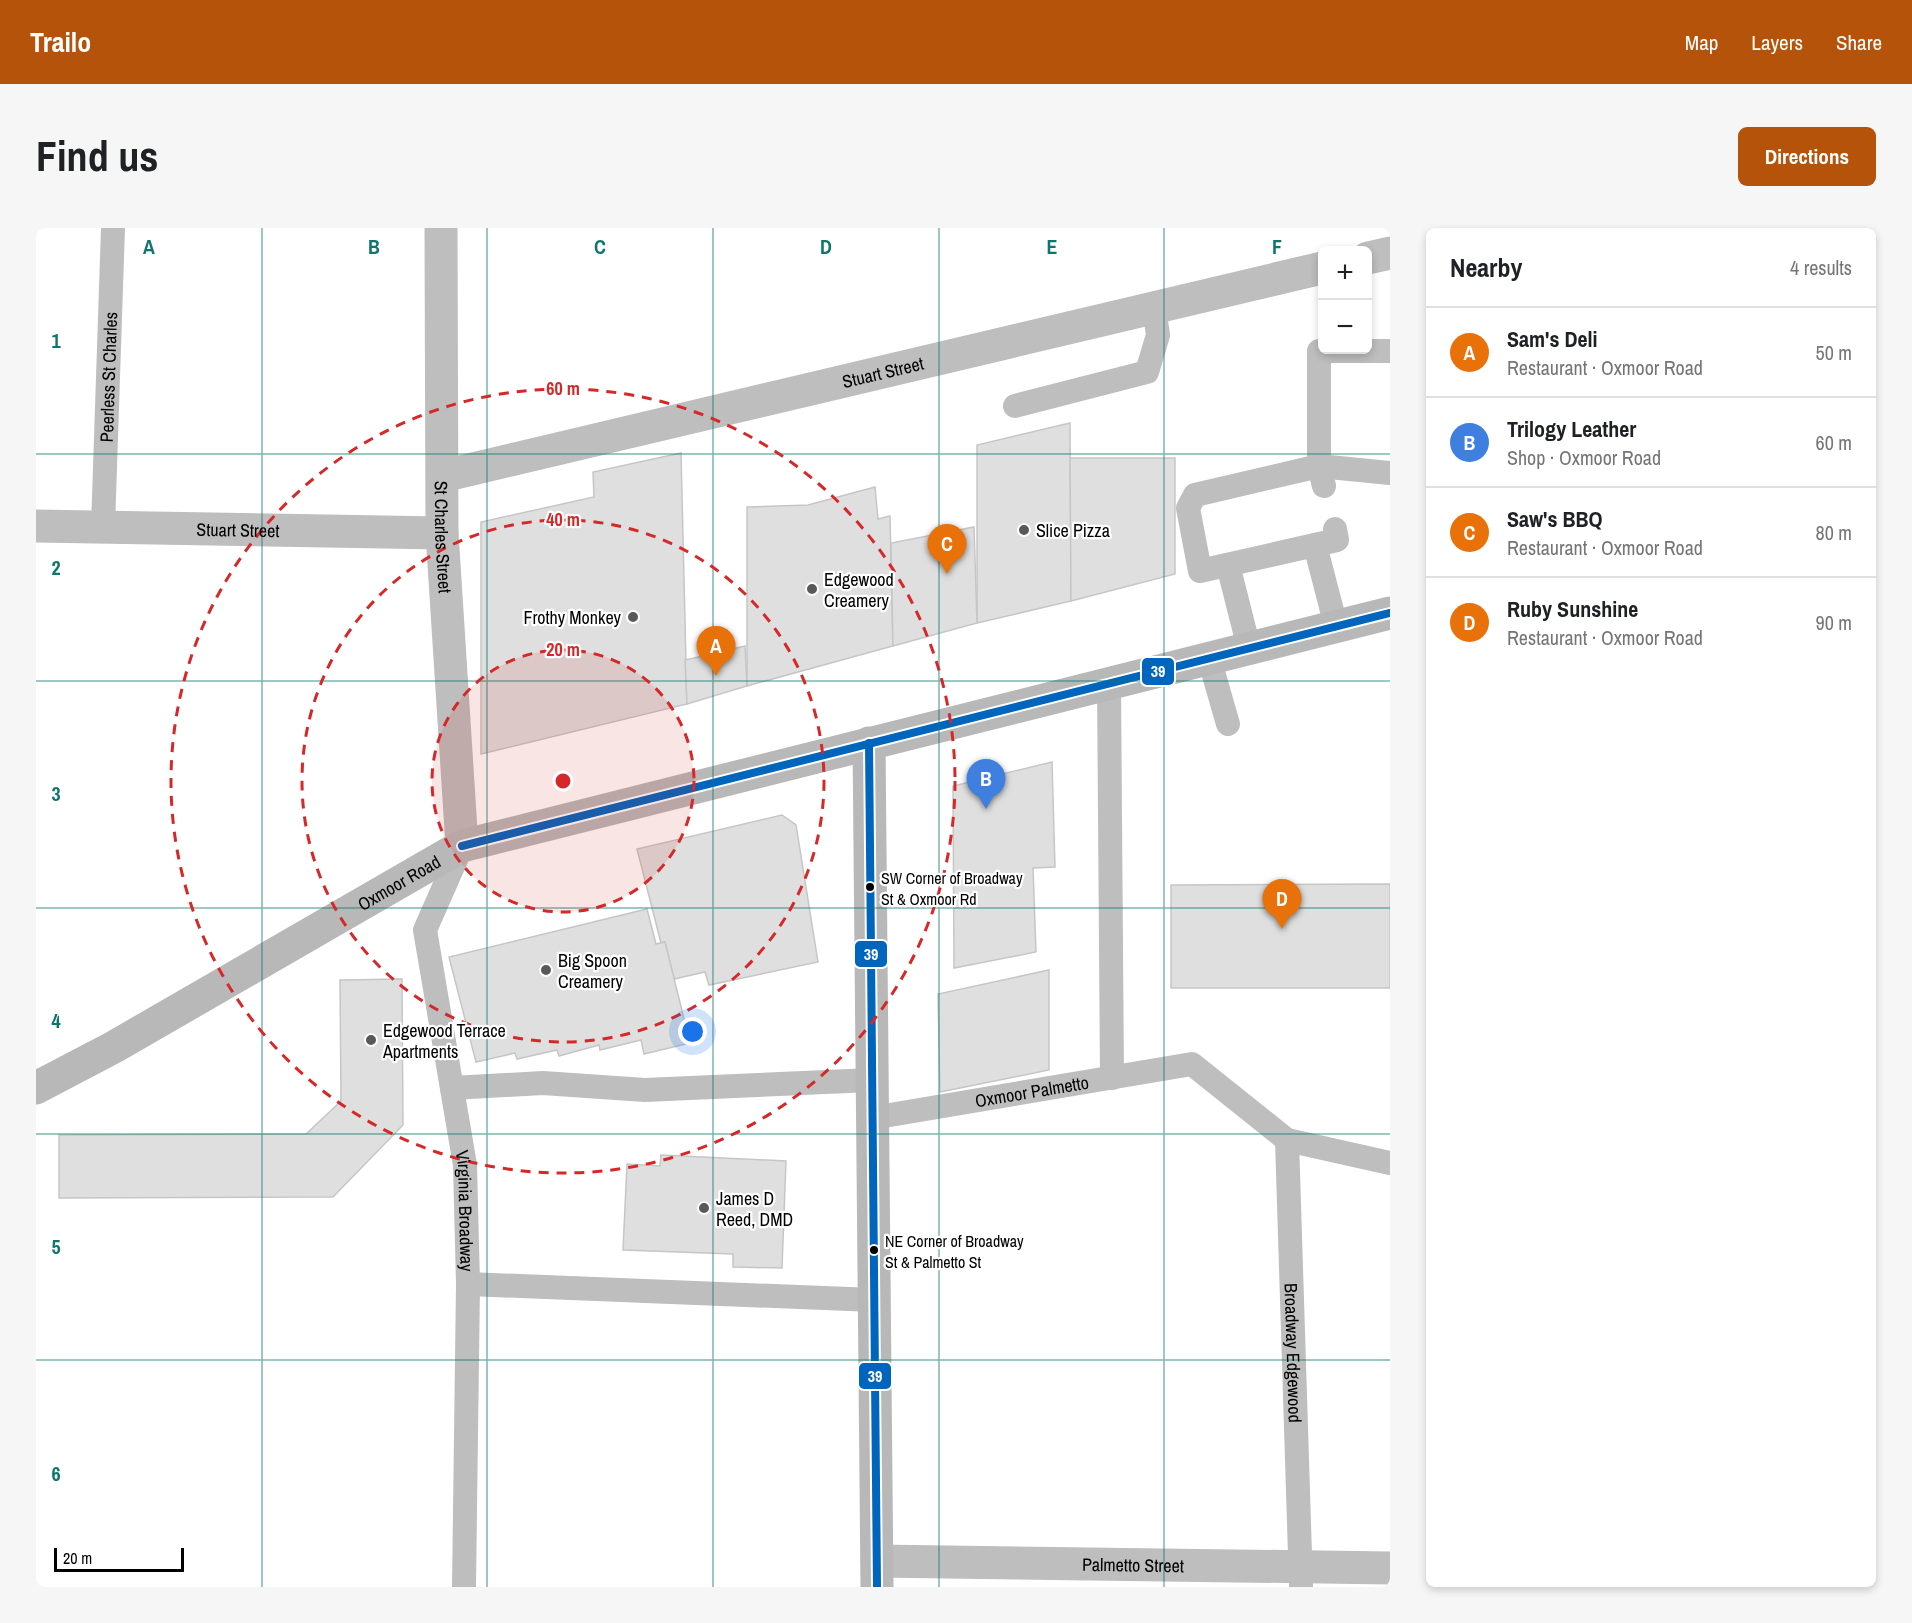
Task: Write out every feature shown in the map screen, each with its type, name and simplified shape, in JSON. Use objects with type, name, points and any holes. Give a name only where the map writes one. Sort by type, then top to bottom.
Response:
[{"type":"main road","name":"Oxmoor Road","points":[[36,1088],[124,1041],[462,846],[1390,613]]},
{"type":"main road","points":[[869,743],[877,1574]]},
{"type":"street","name":"St Charles Street","points":[[441,228],[442,533],[462,846]]},
{"type":"street","points":[[1372,257],[1390,253]]},
{"type":"street","name":"Stuart Street","points":[[443,476],[1318,269]]},
{"type":"street","name":"Stuart Street","points":[[36,526],[442,533]]},
{"type":"street","name":"Palmetto Street","points":[[877,1574],[1301,1577],[1390,1568]]},
{"type":"lane","name":"Peerless St Charles","points":[[103,527],[113,228]]},
{"type":"lane","points":[[1015,406],[1147,372],[1158,335],[1154,307]]},
{"type":"lane","points":[[1322,476],[1319,351],[1390,351]]},
{"type":"lane","points":[[1335,529],[1337,540],[1252,554],[1228,565],[1200,571],[1188,508],[1195,495],[1237,495],[1322,476],[1390,473]]},
{"type":"lane","points":[[1315,545],[1336,626]]},
{"type":"lane","points":[[1228,565],[1249,648]]},
{"type":"lane","points":[[1209,657],[1228,724]]},
{"type":"lane","points":[[1109,683],[1112,1078]]},
{"type":"lane","name":"Virginia Broadway","points":[[462,846],[425,930],[465,1165],[468,1284],[464,1587]]},
{"type":"lane","name":"Oxmoor Palmetto","points":[[872,1118],[1192,1064],[1287,1140]]},
{"type":"lane","points":[[452,1088],[543,1083],[645,1090],[872,1080]]},
{"type":"lane","points":[[1287,1140],[1390,1163]]},
{"type":"lane","name":"Broadway Edgewood","points":[[1287,1140],[1301,1577]]},
{"type":"lane","points":[[468,1284],[874,1300]]},
{"type":"building","name":"Slice Pizza","points":[[1070,423],[1071,601],[977,623],[977,445]]},
{"type":"building","points":[[681,453],[687,704],[481,754],[481,522],[594,497],[593,472]]},
{"type":"building","points":[[1070,458],[1175,458],[1175,574],[1071,601]]},
{"type":"building","points":[[875,487],[878,519],[890,516],[893,646],[747,686],[747,507],[808,505]]},
{"type":"building","points":[[974,527],[977,623],[893,646],[891,543]]},
{"type":"building","points":[[745,646],[747,686],[687,704],[685,660]]},
{"type":"building","points":[[1052,762],[1055,867],[1033,868],[1036,952],[954,968],[953,786]]},
{"type":"building","points":[[782,815],[796,825],[818,962],[709,985],[705,972],[674,979],[665,942],[661,943],[637,849]]},
{"type":"building","points":[[1390,884],[1390,988],[1171,988],[1171,885]]},
{"type":"building","points":[[647,909],[656,944],[665,942],[690,1043],[644,1054],[641,1040],[600,1050],[599,1045],[559,1056],[557,1050],[517,1059],[515,1053],[476,1062],[449,957]]},
{"type":"building","points":[[1049,970],[1049,1070],[940,1092],[938,994]]},
{"type":"building","name":"Edgewood Terrace Apartments","points":[[402,979],[403,1125],[333,1197],[59,1198],[59,1135],[306,1134],[341,1101],[340,980]]},
{"type":"building","name":"James D Reed, DMD","points":[[661,1155],[786,1161],[782,1268],[733,1267],[733,1254],[623,1250],[627,1164],[660,1166]]},
{"type":"transit line","name":"39","points":[[462,846],[1390,613]]},
{"type":"transit line","name":"39","points":[[869,743],[877,1587]]},
{"type":"place","name":"Slice Pizza","points":[[1024,530]]},
{"type":"place","name":"Saw's BBQ","points":[[947,574]]},
{"type":"place","name":"Edgewood Creamery","points":[[812,589]]},
{"type":"place","name":"Frothy Monkey","points":[[633,617]]},
{"type":"place","name":"Sam's Deli","points":[[716,676]]},
{"type":"place","name":"Trilogy Leather","points":[[986,809]]},
{"type":"place","name":"SW Corner of Broadway St & Oxmoor Rd","points":[[870,887]]},
{"type":"place","name":"Ruby Sunshine","points":[[1282,929]]},
{"type":"place","name":"Big Spoon Creamery","points":[[546,970]]},
{"type":"place","name":"Edgewood Terrace Apartments","points":[[371,1040]]},
{"type":"place","name":"James D Reed, DMD","points":[[704,1208]]},
{"type":"place","name":"NE Corner of Broadway St & Palmetto St","points":[[874,1250]]}]
